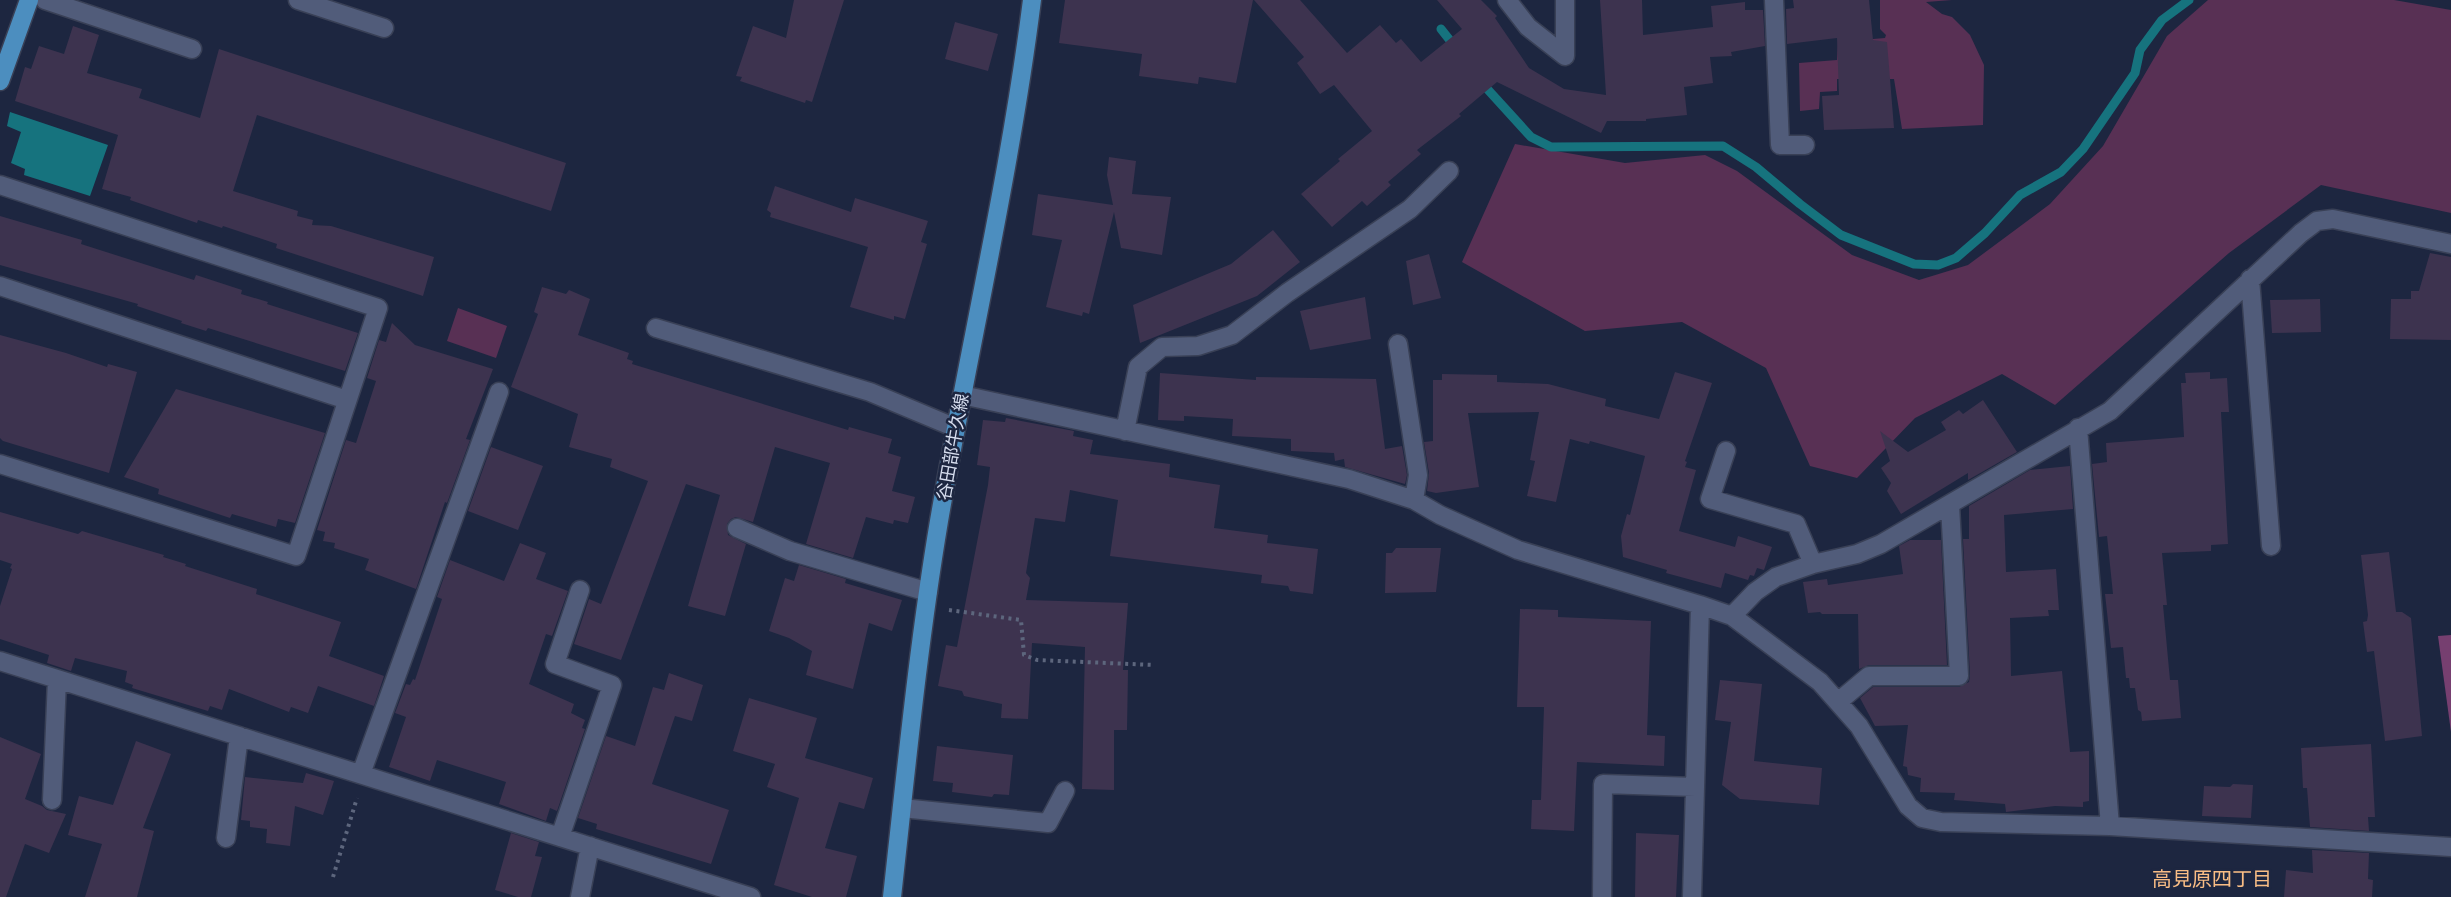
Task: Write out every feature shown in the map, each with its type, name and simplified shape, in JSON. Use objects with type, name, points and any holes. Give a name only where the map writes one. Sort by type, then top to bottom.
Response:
[{"type":"main road","points":[[0,81],[29,0]]},
{"type":"main road","name":"谷田部牛久線","points":[[892,897],[927,599],[962,395],[1023,73],[1032,0]]},
{"type":"street","points":[[45,0],[192,49]]},
{"type":"street","points":[[298,0],[384,28]]},
{"type":"street","points":[[1507,0],[1528,27],[1565,56],[1564,0]]},
{"type":"street","points":[[1774,0],[1780,145],[1805,145]]},
{"type":"street","points":[[1125,431],[1138,367],[1162,347],[1198,346],[1233,335],[1287,293],[1410,209],[1449,171]]},
{"type":"street","points":[[0,185],[378,308],[296,556],[0,464]]},
{"type":"street","points":[[1732,616],[1755,592],[1776,577],[1813,564],[1865,551],[1950,505],[2110,411],[2250,279],[2317,222],[2333,219],[2451,244]]},
{"type":"street","points":[[2250,279],[2271,546]]},
{"type":"street","points":[[0,286],[347,400]]},
{"type":"street","points":[[656,328],[870,392],[956,428]]},
{"type":"street","points":[[1398,344],[1418,475],[1414,500]]},
{"type":"street","points":[[362,775],[499,392]]},
{"type":"street","points":[[962,395],[1349,479],[1414,500],[1440,515],[1518,550],[1700,604],[1732,616],[1820,682],[1858,726],[1908,806],[1922,818],[1941,822],[2110,826],[2451,847]]},
{"type":"street","points":[[2078,428],[2110,826]]},
{"type":"street","points":[[1726,451],[1710,499],[1796,524],[1813,564]]},
{"type":"street","points":[[1838,702],[1869,676],[1959,676],[1950,505]]},
{"type":"street","points":[[737,528],[790,551],[927,599]]},
{"type":"street","points":[[560,837],[612,685],[555,664],[580,591]]},
{"type":"street","points":[[1692,897],[1700,604]]},
{"type":"street","points":[[0,661],[591,846],[730,894],[751,897]]},
{"type":"street","points":[[52,800],[57,679]]},
{"type":"street","points":[[226,838],[239,736]]},
{"type":"street","points":[[1602,897],[1603,784],[1695,787]]},
{"type":"street","points":[[902,808],[1048,822],[1065,791]]},
{"type":"street","points":[[580,897],[591,846]]},
{"type":"path","points":[[927,599],[1021,620],[1024,655],[1036,660],[1154,665]]},
{"type":"path","points":[[333,877],[362,775]]},
{"type":"shaded area","points":[[1880,0],[1952,0],[1926,2],[1942,14],[1952,17],[1970,35],[1984,65],[1983,125],[1902,129],[1894,79],[1837,79],[1837,91],[1820,92],[1819,109],[1800,111],[1799,63],[1837,60],[1838,42],[1885,38],[1886,35],[1880,29]]},
{"type":"shaded area","points":[[2208,0],[2394,0],[2451,10],[2451,213],[2321,185],[2229,253],[2055,405],[2002,374],[1915,418],[1857,478],[1810,466],[1766,368],[1682,322],[1585,331],[1462,262],[1515,144],[1625,163],[1705,155],[1737,171],[1852,255],[1919,280],[1968,265],[2050,204],[2103,146],[2167,36]]},
{"type":"shaded area","points":[[10,112],[108,145],[90,196],[24,175],[25,169],[11,163],[21,132],[7,126]]},
{"type":"shaded area","points":[[458,308],[507,326],[496,358],[447,341]]},
{"type":"shaded area","points":[[2451,635],[2451,732],[2438,636]]},
{"type":"building","points":[[794,0],[844,0],[812,102],[806,100],[805,103],[740,81],[742,77],[736,76],[753,26],[786,38]]},
{"type":"building","points":[[1065,0],[1253,0],[1236,83],[1199,77],[1198,84],[1139,76],[1142,54],[1059,43]]},
{"type":"building","points":[[1254,0],[1300,0],[1347,53],[1380,25],[1396,43],[1401,39],[1421,62],[1462,29],[1437,0],[1481,0],[1497,16],[1495,18],[1529,68],[1564,89],[1606,95],[1600,0],[1642,0],[1643,35],[1713,27],[1711,6],[1745,2],[1745,10],[1763,10],[1765,46],[1731,52],[1732,56],[1710,57],[1713,83],[1684,87],[1687,115],[1646,119],[1646,121],[1607,121],[1601,133],[1497,82],[1459,114],[1461,116],[1417,150],[1421,154],[1388,182],[1391,185],[1367,206],[1362,201],[1332,227],[1301,194],[1372,131],[1334,85],[1320,94],[1297,63],[1304,57]]},
{"type":"building","points":[[1793,0],[1869,0],[1873,40],[1887,42],[1894,128],[1824,130],[1822,96],[1839,95],[1837,38],[1787,44],[1786,9],[1794,8]]},
{"type":"building","points":[[955,22],[998,34],[988,71],[945,59]]},
{"type":"building","points":[[73,26],[99,35],[87,73],[142,89],[139,98],[200,118],[219,49],[566,163],[551,211],[257,115],[233,191],[298,211],[297,216],[313,220],[312,225],[331,226],[434,257],[423,296],[276,248],[277,244],[223,226],[222,228],[198,220],[197,223],[130,200],[131,197],[102,189],[118,135],[15,101],[25,67],[31,69],[39,46],[64,54]]},
{"type":"building","points":[[1109,157],[1136,161],[1132,194],[1171,197],[1162,255],[1121,248],[1114,212],[1089,314],[1083,312],[1082,316],[1046,307],[1062,240],[1032,235],[1038,194],[1113,205],[1107,175]]},
{"type":"building","points":[[775,186],[851,212],[855,198],[928,221],[921,242],[927,244],[905,319],[894,316],[894,320],[850,307],[868,247],[770,217],[771,213],[767,210]]},
{"type":"building","points":[[0,216],[82,240],[81,244],[194,280],[196,275],[242,290],[241,294],[268,302],[267,304],[358,333],[345,371],[208,328],[206,331],[181,323],[182,321],[137,306],[138,304],[0,265]]},
{"type":"building","points":[[1273,230],[1300,262],[1257,296],[1140,343],[1133,305],[1231,264]]},
{"type":"building","points":[[2430,253],[2451,257],[2451,340],[2390,339],[2391,299],[2411,299],[2411,291],[2419,291]]},
{"type":"building","points":[[1429,254],[1441,298],[1413,305],[1406,261]]},
{"type":"building","points":[[542,287],[566,294],[569,290],[590,299],[578,335],[629,353],[627,359],[633,361],[632,364],[848,430],[849,427],[892,439],[888,453],[901,457],[892,491],[915,497],[908,523],[894,520],[893,524],[866,517],[853,558],[806,544],[830,463],[775,447],[753,522],[736,517],[727,524],[728,535],[746,544],[725,616],[688,606],[720,495],[686,484],[621,660],[574,644],[589,599],[601,604],[648,481],[610,467],[612,459],[569,447],[578,414],[511,387],[538,314],[534,312]]},
{"type":"building","points":[[1365,297],[1371,339],[1310,350],[1300,311]]},
{"type":"building","points":[[2320,299],[2321,332],[2272,333],[2270,300]]},
{"type":"building","points":[[392,323],[415,345],[493,369],[466,439],[470,440],[447,503],[445,502],[416,589],[365,570],[369,559],[334,548],[335,543],[323,541],[325,532],[317,530],[346,440],[356,443],[376,381],[367,378],[379,340],[386,342]]},
{"type":"building","points":[[0,335],[107,367],[108,364],[137,372],[109,473],[3,441],[0,438]]},
{"type":"building","points":[[1675,372],[1712,383],[1685,461],[1687,462],[1685,467],[1696,470],[1679,531],[1735,547],[1738,536],[1772,547],[1764,570],[1757,568],[1754,576],[1750,575],[1748,580],[1725,573],[1721,588],[1666,573],[1667,570],[1623,557],[1621,536],[1627,514],[1630,515],[1645,456],[1590,441],[1589,444],[1570,439],[1556,502],[1527,496],[1535,461],[1530,460],[1539,412],[1468,413],[1479,487],[1436,493],[1427,491],[1429,473],[1424,442],[1433,441],[1433,380],[1442,380],[1442,374],[1497,375],[1497,382],[1548,384],[1606,399],[1605,406],[1659,419]]},
{"type":"building","points":[[2210,372],[2210,379],[2227,378],[2229,412],[2221,412],[2228,544],[2211,545],[2211,551],[2162,553],[2167,605],[2163,605],[2170,680],[2178,680],[2181,718],[2142,721],[2135,688],[2130,688],[2129,678],[2126,678],[2123,647],[2111,648],[2105,594],[2113,594],[2107,536],[2099,537],[2092,464],[2107,462],[2106,443],[2184,437],[2181,383],[2186,383],[2185,373]]},
{"type":"building","points":[[1160,373],[1256,380],[1256,377],[1376,379],[1385,449],[1402,446],[1407,475],[1405,484],[1345,467],[1344,459],[1335,461],[1334,453],[1291,451],[1291,439],[1232,436],[1233,419],[1184,416],[1184,421],[1158,420]]},
{"type":"building","points":[[176,389],[325,433],[295,523],[278,519],[276,527],[232,514],[230,518],[158,494],[159,489],[124,477]]},
{"type":"building","points":[[1983,400],[2017,452],[1968,480],[1968,473],[1901,514],[1887,491],[1891,483],[1881,468],[1890,461],[1880,431],[1908,452],[1946,430],[1941,422],[1959,410],[1963,414]]},
{"type":"building","points":[[1006,418],[1074,431],[1073,436],[1093,440],[1090,454],[1170,464],[1169,477],[1220,485],[1214,528],[1268,535],[1267,543],[1318,549],[1313,594],[1290,591],[1288,586],[1261,583],[1262,575],[1110,556],[1118,500],[1070,490],[1065,522],[1035,518],[1026,573],[1030,578],[1026,600],[1128,603],[1123,670],[1128,670],[1127,730],[1114,730],[1114,790],[1082,789],[1085,647],[1032,643],[1028,719],[1001,718],[1002,704],[964,696],[962,691],[938,686],[946,645],[957,647],[988,485],[990,467],[977,465],[983,420],[1005,422]]},
{"type":"building","points":[[491,447],[543,466],[518,530],[468,511]]},
{"type":"building","points":[[2070,466],[2073,509],[2004,515],[2006,572],[2056,569],[2059,610],[2048,610],[2049,616],[2010,618],[2011,676],[2062,671],[2070,752],[2089,751],[2089,801],[2083,802],[2083,807],[2055,806],[2006,812],[2005,804],[1954,800],[1955,793],[1920,792],[1921,778],[1908,775],[1907,767],[1903,766],[1908,725],[1875,726],[1860,698],[1873,687],[1959,687],[1969,682],[1963,539],[1969,539],[1969,506],[2030,470]]},
{"type":"building","points":[[0,512],[78,534],[82,531],[164,555],[163,557],[186,564],[185,566],[257,589],[256,594],[341,622],[329,656],[384,676],[374,706],[318,686],[308,713],[291,707],[289,712],[229,689],[222,710],[210,706],[208,711],[132,688],[133,685],[125,682],[127,671],[75,658],[71,671],[47,663],[49,655],[0,639],[0,606],[12,564],[0,560]]},
{"type":"building","points":[[1910,540],[1941,540],[1947,665],[1869,665],[1859,669],[1858,614],[1808,613],[1803,582],[1827,579],[1828,585],[1903,574],[1899,546]]},
{"type":"building","points":[[520,543],[546,553],[536,579],[568,591],[552,636],[546,634],[529,684],[574,704],[571,713],[585,720],[582,728],[585,729],[557,811],[550,808],[546,821],[499,804],[506,782],[437,760],[430,781],[389,767],[406,717],[395,713],[406,684],[410,685],[413,679],[415,680],[442,599],[437,597],[450,560],[504,581]]},
{"type":"building","points":[[1396,548],[1441,548],[1436,592],[1385,593],[1386,553],[1392,553]]},
{"type":"building","points":[[2389,552],[2396,612],[2402,612],[2411,618],[2422,736],[2385,741],[2374,651],[2367,652],[2363,622],[2367,621],[2368,615],[2361,555]]},
{"type":"building","points":[[799,565],[846,579],[845,583],[902,600],[892,631],[869,623],[853,689],[806,675],[812,651],[789,638],[769,631],[785,578],[794,581]]},
{"type":"building","points":[[1520,609],[1558,610],[1558,617],[1651,621],[1647,735],[1665,736],[1664,766],[1577,762],[1574,831],[1531,829],[1532,800],[1541,800],[1544,707],[1517,707]]},
{"type":"building","points":[[669,673],[703,685],[692,721],[675,716],[652,784],[729,810],[711,864],[596,829],[597,824],[578,818],[606,736],[635,746],[653,687],[664,690]]},
{"type":"building","points":[[1720,680],[1762,684],[1754,761],[1822,768],[1819,805],[1740,799],[1722,785],[1731,722],[1715,720]]},
{"type":"building","points":[[749,698],[817,718],[805,758],[873,778],[864,809],[839,802],[825,848],[857,856],[846,897],[812,897],[774,885],[799,798],[767,787],[775,764],[733,751]]},
{"type":"building","points":[[0,737],[41,754],[25,799],[47,810],[66,814],[49,853],[25,844],[6,897],[0,897]]},
{"type":"building","points":[[136,741],[171,754],[143,828],[154,831],[137,897],[85,897],[102,844],[68,835],[79,796],[113,805]]},
{"type":"building","points":[[2371,744],[2375,817],[2368,817],[2369,831],[2310,827],[2307,788],[2303,788],[2301,748]]},
{"type":"building","points":[[937,746],[1013,755],[1009,795],[994,794],[992,797],[952,792],[953,783],[933,781]]},
{"type":"building","points":[[306,773],[334,781],[323,815],[295,806],[290,846],[266,843],[267,829],[250,827],[250,821],[241,820],[245,777],[303,783]]},
{"type":"building","points":[[2233,784],[2253,785],[2251,818],[2202,816],[2204,786],[2230,787]]},
{"type":"building","points":[[511,833],[539,842],[535,856],[542,857],[531,897],[518,897],[495,890]]},
{"type":"building","points":[[1636,833],[1679,835],[1676,897],[1635,897]]},
{"type":"building","points":[[2312,850],[2369,853],[2368,879],[2373,880],[2372,897],[2284,897],[2286,870],[2313,873]]},
{"type":"waterway","points":[[1480,81],[1531,137],[1551,147],[1723,146],[1756,167],[1841,235],[1914,264],[1938,265],[1956,258],[1985,233],[2020,195],[2061,172],[2083,149],[2135,73],[2140,50],[2162,20],[2189,0]]},
{"type":"waterway","points":[[1441,29],[1456,48]]},
{"type":"district","name":"高見原四丁目","points":[[2212,879]]}]
